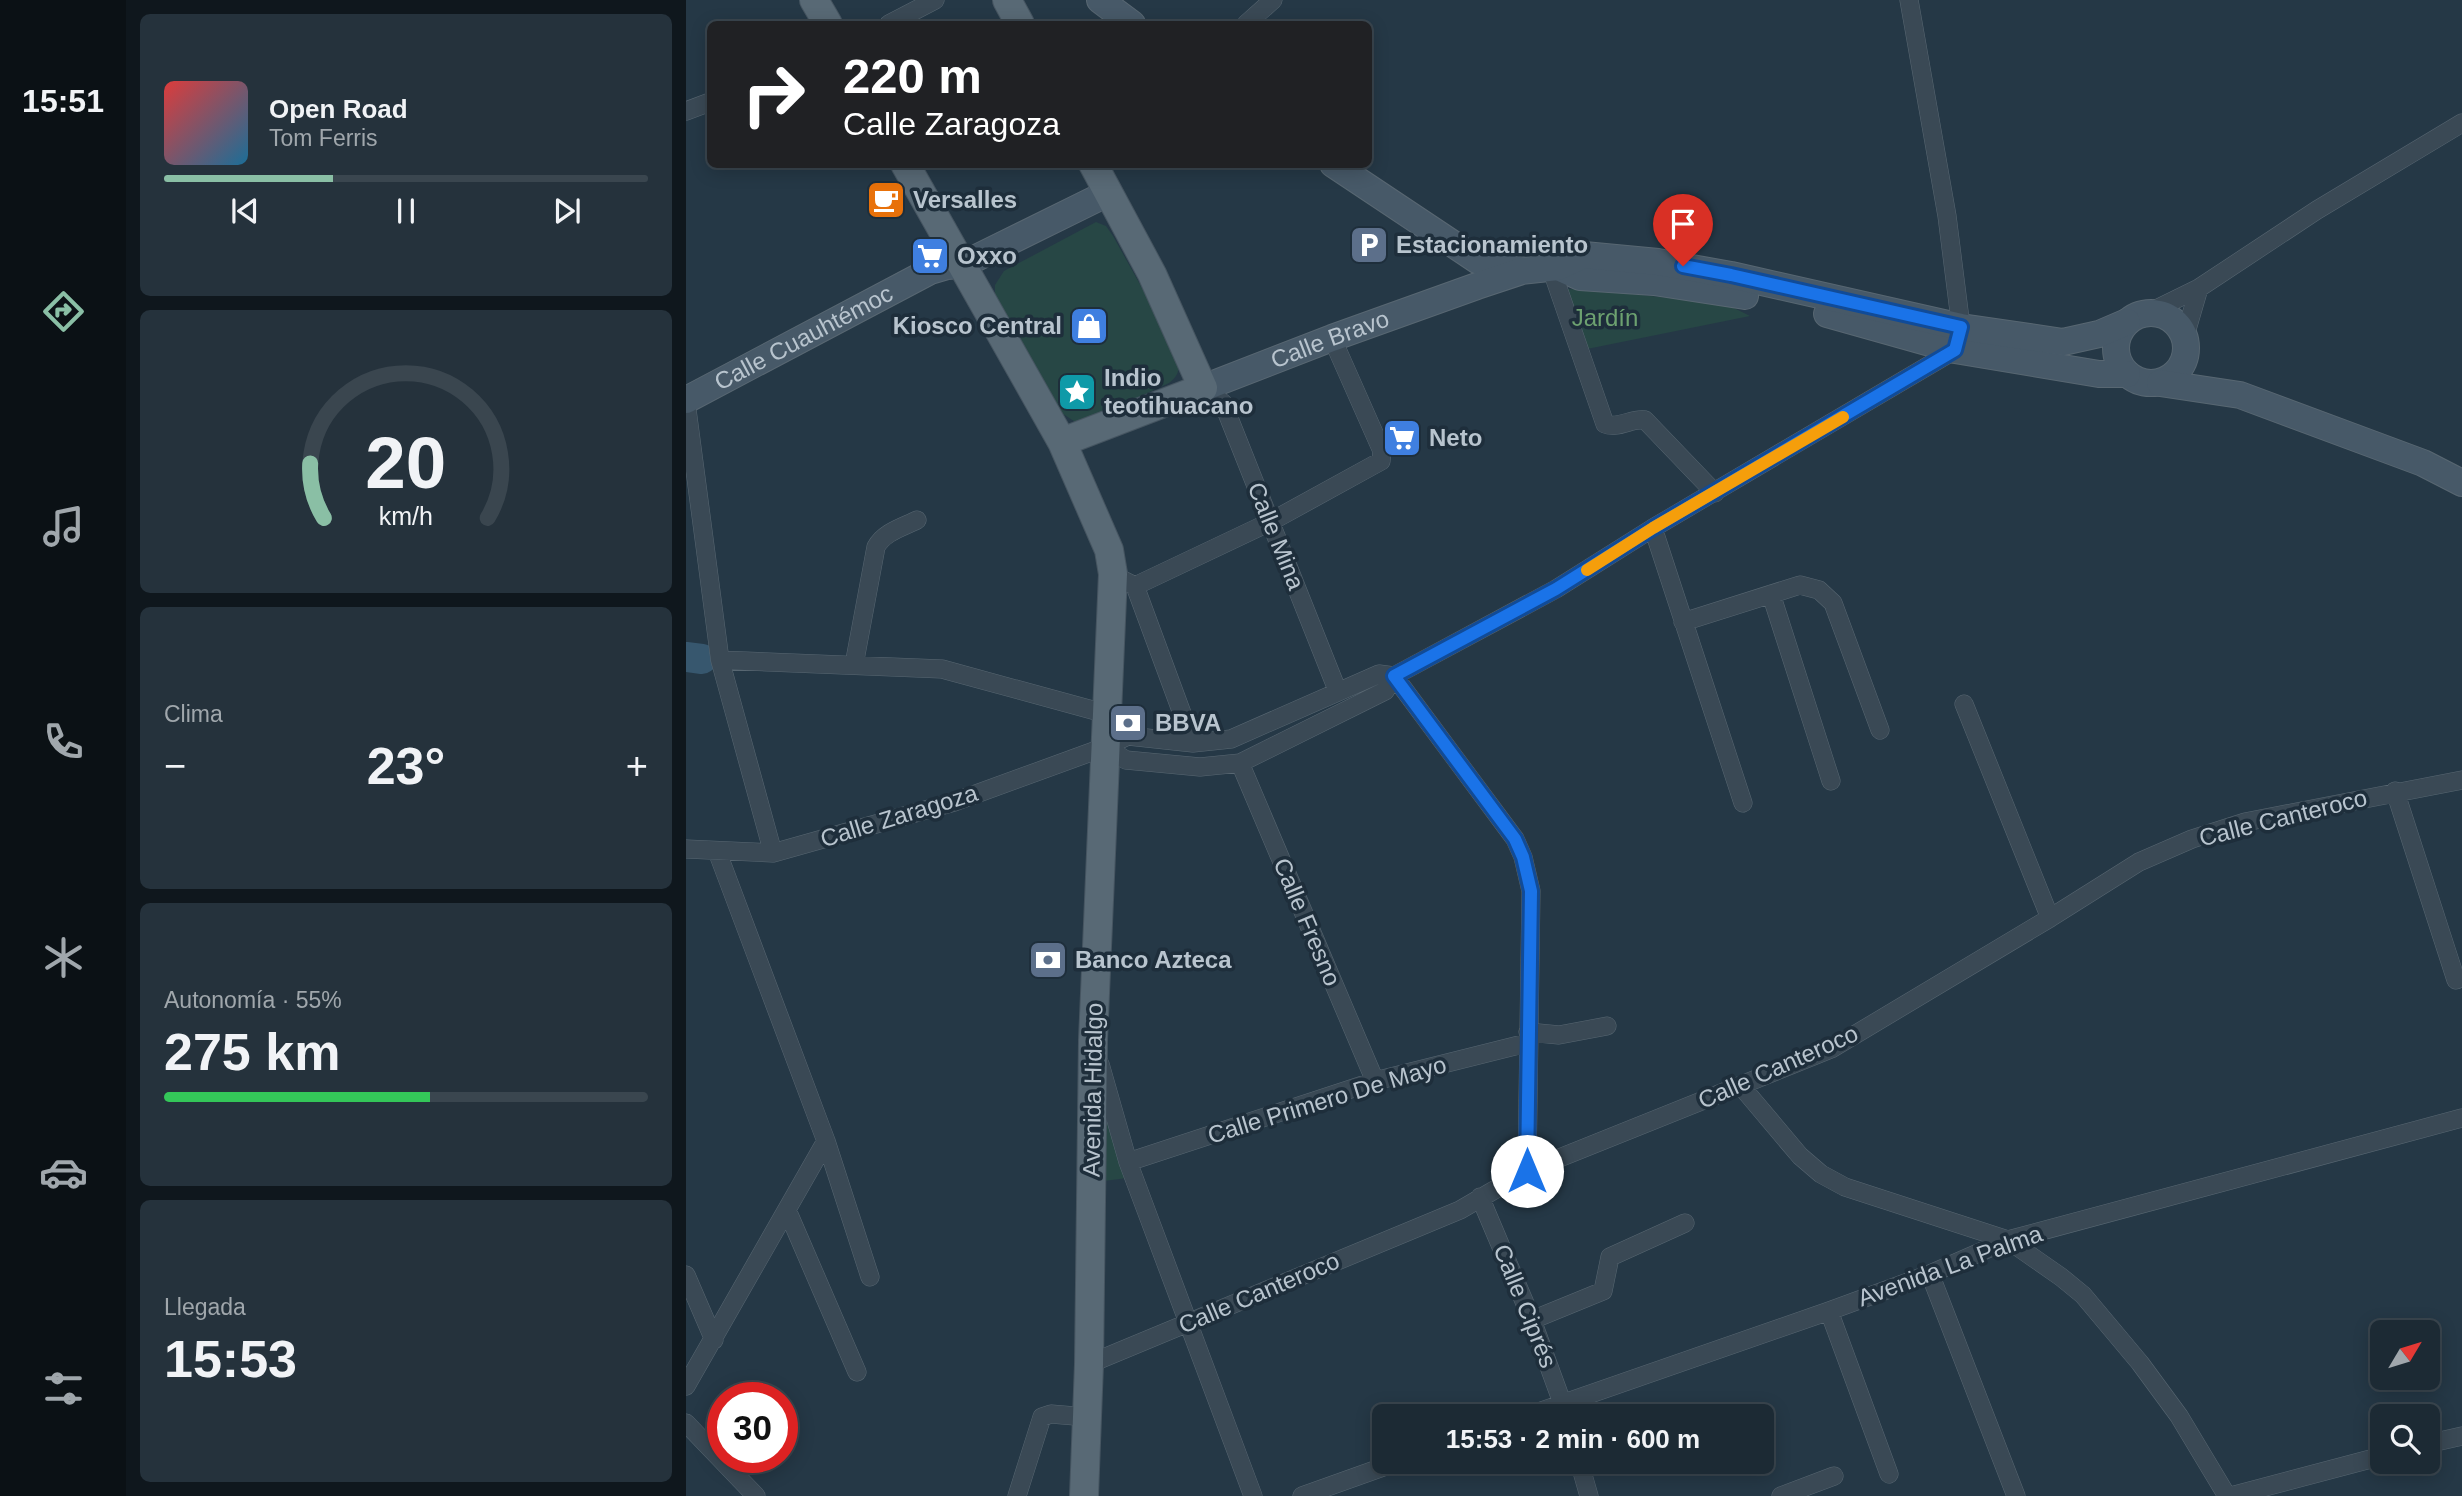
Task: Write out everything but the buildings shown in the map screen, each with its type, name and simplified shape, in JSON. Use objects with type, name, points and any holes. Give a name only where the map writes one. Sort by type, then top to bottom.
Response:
[{"type":"main road","points":[[814,0],[826,21]]},
{"type":"main road","points":[[1100,0],[1128,21]]},
{"type":"main road","name":"Avenida Hidalgo","points":[[907,168],[1062,442],[1124,580],[1105,747],[1093,1040],[1089,1364],[1084,1496]]},
{"type":"main road","points":[[1095,168],[1152,274],[1203,388]]},
{"type":"main road","points":[[1339,168],[1476,260],[1489,265],[1522,271],[1554,268],[1580,277],[1654,282],[1727,292],[1853,320],[1958,339],[2099,374],[2127,374]]},
{"type":"main road","name":"Calle Cuauhtémoc","points":[[686,401],[930,271],[962,265],[1108,193]]},
{"type":"main road","name":"Calle Bravo","points":[[1062,442],[1332,338],[1522,271]]},
{"type":"main road","points":[[1958,339],[2063,342],[2099,334],[2138,317],[2170,318],[2179,326],[2185,348],[2180,370],[2160,383]]},
{"type":"main road","points":[[2138,317],[2120,331],[2116,342],[2120,365],[2137,381],[2240,395],[2423,463],[2462,483]]},
{"type":"main road","points":[[2185,348],[2240,395]]},
{"type":"street","points":[[895,21],[935,0]]},
{"type":"street","points":[[1249,21],[1273,0]]},
{"type":"street","points":[[1909,0],[1947,216],[1958,339]]},
{"type":"street","points":[[686,111],[707,103]]},
{"type":"street","points":[[2138,317],[2199,288],[2317,210],[2462,123]]},
{"type":"street","points":[[1554,268],[1605,424],[1615,426],[1638,419],[1645,420],[1715,493]]},
{"type":"street","points":[[2185,348],[2199,288]]},
{"type":"street","points":[[1193,743],[1124,580],[1270,522],[1377,464],[1383,456],[1332,338]]},
{"type":"street","name":"Calle Zaragoza","points":[[1105,747],[1126,760],[1200,766],[1240,763],[1385,691],[1394,676],[1556,589],[1715,493],[1958,339]]},
{"type":"street","name":"Calle Mina","points":[[1203,388],[1223,403],[1338,692]]},
{"type":"street","points":[[686,401],[720,660],[773,853]]},
{"type":"street","points":[[854,665],[876,547],[880,539],[889,533],[917,520]]},
{"type":"street","points":[[1653,528],[1743,803]]},
{"type":"street","points":[[1683,621],[1800,585],[1819,590],[1833,603],[1880,730]]},
{"type":"street","points":[[1771,594],[1831,781]]},
{"type":"street","points":[[720,660],[942,669],[1107,714]]},
{"type":"street","name":"Calle Zaragoza","points":[[686,849],[773,853],[954,802],[1105,747],[1128,736],[1193,743],[1231,739],[1379,674],[1394,676]]},
{"type":"street","points":[[1394,676],[1515,839],[1523,857],[1531,891],[1527,1171]]},
{"type":"street","points":[[1964,704],[2050,918]]},
{"type":"street","name":"Calle Fresno","points":[[1240,763],[1375,1081]]},
{"type":"street","name":"Calle Canteroco","points":[[1089,1364],[1460,1210],[1527,1171],[1831,1049],[2139,862],[2192,839],[2245,822],[2462,780]]},
{"type":"street","points":[[2395,791],[2456,980]]},
{"type":"street","points":[[717,850],[826,1141],[870,1277]]},
{"type":"street","name":"Calle Primero De Mayo","points":[[1128,1162],[1375,1081],[1528,1038],[1607,1026]]},
{"type":"street","points":[[1093,1040],[1128,1162],[1253,1496]]},
{"type":"street","points":[[1741,1086],[1800,1156],[1821,1174],[1845,1187],[2008,1240],[2061,1277],[2082,1295],[2140,1363],[2179,1416],[2229,1496],[2370,1459]]},
{"type":"street","name":"Avenida La Palma","points":[[1578,1404],[1930,1274],[2008,1240],[2462,1118]]},
{"type":"street","points":[[686,1385],[826,1141]]},
{"type":"street","name":"Calle Ciprés","points":[[1480,1197],[1532,1320],[1563,1404]]},
{"type":"street","points":[[787,1210],[857,1372]]},
{"type":"street","points":[[1532,1320],[1603,1291],[1610,1257],[1685,1223]]},
{"type":"street","points":[[1930,1274],[2016,1496]]},
{"type":"street","points":[[686,1275],[714,1340]]},
{"type":"street","points":[[1829,1311],[1889,1474]]},
{"type":"street","points":[[1017,1496],[1042,1418],[1051,1414],[1087,1417]]},
{"type":"street","points":[[686,1423],[756,1496]]},
{"type":"street","points":[[2440,1441],[2462,1436]]},
{"type":"street","points":[[1302,1496],[1372,1471]]},
{"type":"street","points":[[1583,1474],[1589,1496]]},
{"type":"street","points":[[1781,1496],[1833,1476]]},
{"type":"green space","points":[[1096,222],[1106,226],[1113,236],[1176,349],[1178,368],[1176,376],[1169,383],[1087,421],[1077,423],[1060,412],[995,297],[995,285],[1004,271]]},
{"type":"green space","name":"Jardín","points":[[1566,289],[1726,304],[1750,316],[1587,349]]},
{"type":"green space","points":[[1106,1112],[1127,1178],[1104,1181]]},
{"type":"waterway","points":[[686,657],[702,659]]},
{"type":"slow traffic","points":[[1587,570],[1653,528],[1843,417]]},
{"type":"place","name":"Versalles","points":[[886,200]]},
{"type":"place","name":"Estacionamiento","points":[[1369,245]]},
{"type":"place","name":"Oxxo","points":[[930,256]]},
{"type":"place","name":"Kiosco Central","points":[[1089,326]]},
{"type":"place","name":"Indio teotihuacano","points":[[1077,392]]},
{"type":"place","name":"Neto","points":[[1402,438]]},
{"type":"place","name":"BBVA","points":[[1128,723]]},
{"type":"place","name":"Banco Azteca","points":[[1048,960]]},
{"type":"route","points":[[1527,1171],[1529,877],[1515,839],[1394,676],[1556,589],[1653,528],[1955,350],[1961,327],[1683,266]]}]
